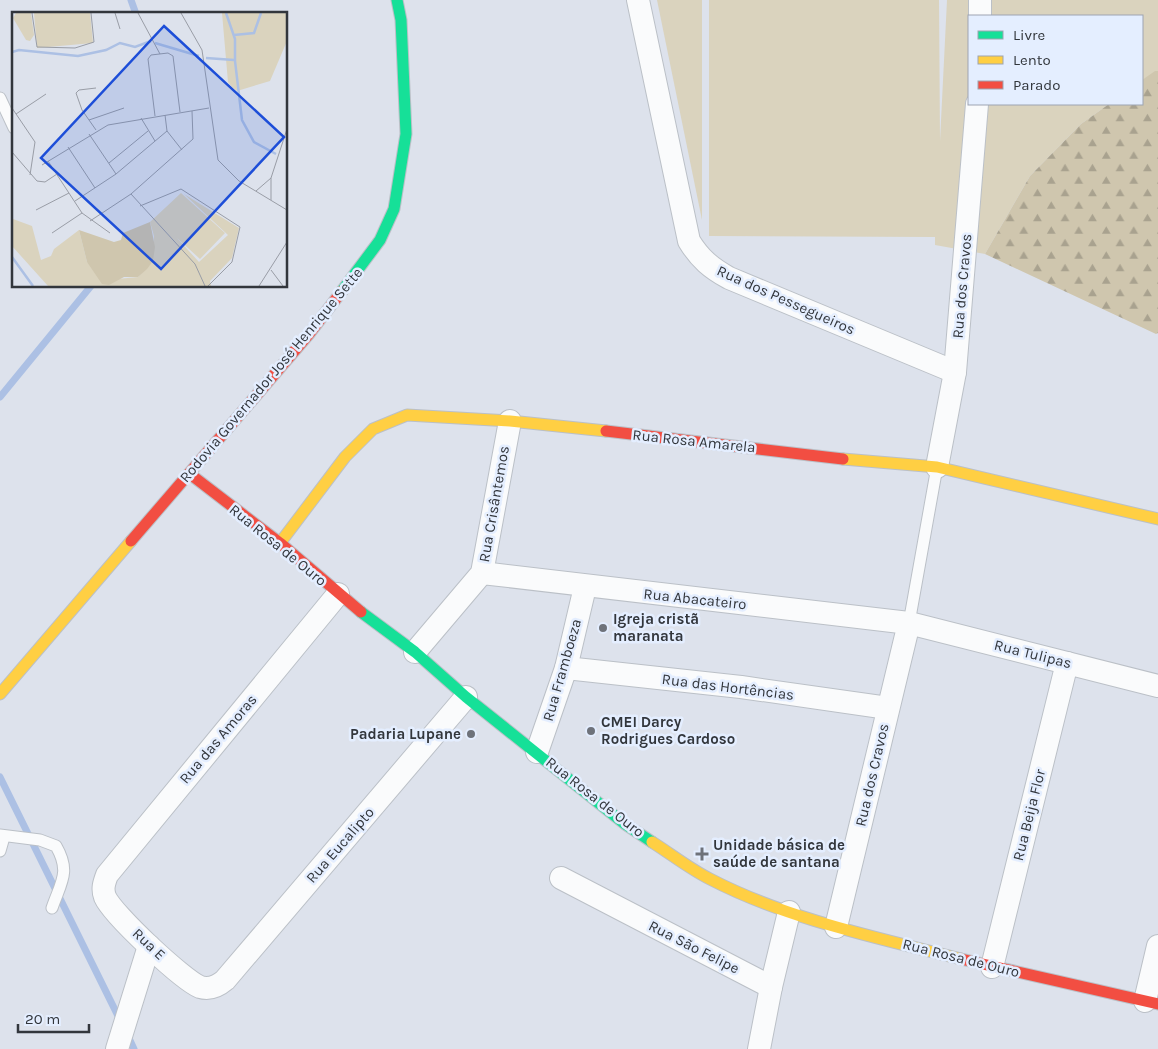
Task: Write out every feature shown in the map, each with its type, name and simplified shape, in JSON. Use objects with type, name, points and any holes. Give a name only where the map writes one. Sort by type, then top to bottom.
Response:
[{"type":"street","name":"Rodovia Governador José Henrique Sette","points":[[0,694],[47,637],[190,474],[360,268],[380,240],[394,209],[406,134],[401,20],[397,0]]},
{"type":"street","name":"Rua dos Pessegueiros","points":[[638,0],[690,241],[697,255],[710,267],[729,278],[955,372]]},
{"type":"street","points":[[980,0],[980,15]]},
{"type":"street","name":"Rua dos Cravos","points":[[937,467],[955,372],[977,105]]},
{"type":"street","name":"Rua Rosa Amarela","points":[[280,543],[345,457],[373,429],[407,415],[510,422],[688,439],[886,464],[937,467],[1158,519]]},
{"type":"street","name":"Rua Crisântemos","points":[[415,652],[482,573],[510,422]]},
{"type":"street","name":"Rua Rosa de Ouro","points":[[190,474],[280,543],[338,594],[415,652],[466,697],[625,824],[710,879],[789,912],[836,927],[992,967],[1152,1003]]},
{"type":"street","name":"Rua Abacateiro","points":[[482,573],[585,587],[909,623]]},
{"type":"street","name":"Rua Framboeza","points":[[537,752],[566,668],[585,587]]},
{"type":"street","name":"Rua das Amoras","points":[[103,886],[113,865],[338,594]]},
{"type":"street","name":"Rua dos Cravos","points":[[836,927],[909,623]]},
{"type":"street","name":"Rua Tulipas","points":[[909,623],[1158,686]]},
{"type":"street","name":"Rua Beija Flor","points":[[992,967],[1067,663]]},
{"type":"street","name":"Rua das Hortências","points":[[566,668],[741,687],[888,708]]},
{"type":"street","name":"Rua Eucalipto","points":[[210,988],[218,986],[225,980],[466,697]]},
{"type":"street","name":"Rua São Felipe","points":[[561,878],[771,987]]},
{"type":"street","name":"Rua E","points":[[103,886],[105,897],[112,908],[149,946],[193,982],[202,987],[210,988]]},
{"type":"street","points":[[759,1049],[771,987],[789,912]]},
{"type":"street","points":[[117,1049],[149,946]]},
{"type":"street","points":[[1152,1003],[1158,946]]},
{"type":"lane","points":[[0,98],[12,124]]},
{"type":"lane","points":[[909,623],[937,467]]},
{"type":"lane","points":[[0,851],[2,836],[40,840],[56,846],[63,858],[66,870],[52,908]]},
{"type":"shaded area","points":[[657,0],[702,0],[702,220]]},
{"type":"shaded area","points":[[709,0],[939,0],[940,141],[947,0],[1158,0],[1158,71],[1143,79],[1143,15],[968,15],[968,105],[1108,105],[1081,124],[1030,176],[985,254],[935,245],[935,237],[709,236]]},
{"type":"green space","points":[[1158,71],[1158,333],[1156,334],[985,254],[1030,176],[1081,124],[1108,105],[1143,105],[1143,79]]},
{"type":"waterway","points":[[131,0],[135,12]]},
{"type":"waterway","points":[[0,397],[89,288]]},
{"type":"waterway","points":[[0,777],[120,1020]]},
{"type":"waterway","points":[[127,1034],[134,1049]]},
{"type":"traffic: fast","points":[[342,291],[380,240],[394,209],[406,134],[401,20],[397,0]]},
{"type":"traffic: fast","points":[[361,612],[415,652],[466,697],[625,824],[652,842]]},
{"type":"traffic: slow","points":[[280,543],[345,457],[373,429],[407,415],[510,421],[606,431]]},
{"type":"traffic: slow","points":[[843,459],[937,467],[1158,519]]},
{"type":"traffic: slow","points":[[0,694],[131,541]]},
{"type":"traffic: slow","points":[[652,842],[703,875],[739,893],[770,905],[833,926],[961,959]]},
{"type":"traffic: jam","points":[[131,541],[309,334],[342,291]]},
{"type":"traffic: jam","points":[[606,431],[843,459]]},
{"type":"traffic: jam","points":[[190,474],[280,543],[361,612]]},
{"type":"traffic: jam","points":[[961,959],[1158,1004]]},
{"type":"place","name":"Igreja cristã maranata","points":[[603,628]]},
{"type":"place","name":"CMEI Darcy Rodrigues Cardoso","points":[[591,731]]},
{"type":"place","name":"Padaria Lupane","points":[[471,734]]},
{"type":"place","name":"Unidade básica de saúde de santana","points":[[702,854]]}]
